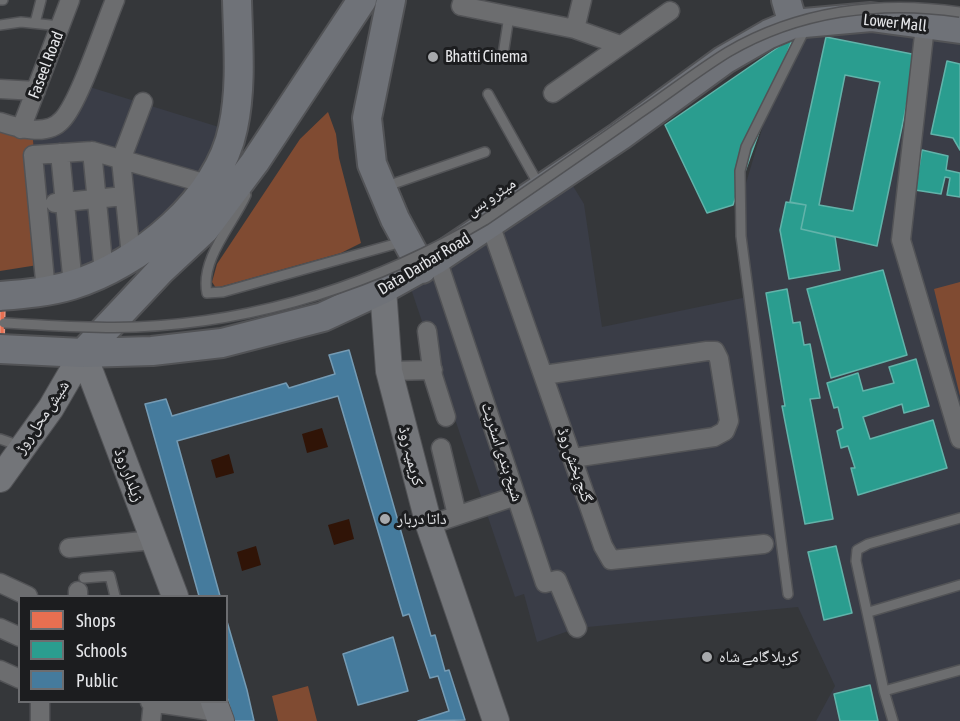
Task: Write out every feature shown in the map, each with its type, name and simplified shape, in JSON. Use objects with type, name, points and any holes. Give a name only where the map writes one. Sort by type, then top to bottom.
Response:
[{"type":"main road","points":[[2,323],[59,288],[104,273],[131,256],[174,225],[210,185],[233,129],[238,88],[237,0]]},
{"type":"main road","points":[[83,353],[161,270],[205,229],[244,177],[362,0]]},
{"type":"main road","points":[[391,0],[367,118],[372,164],[406,240],[429,264]]},
{"type":"main road","name":"Data Darbar Road","points":[[2,323],[83,353],[152,351],[222,343],[323,317],[429,264],[620,136],[724,60],[795,16]]},
{"type":"main road","name":"Lower Mall","points":[[795,16],[872,17],[960,29]]},
{"type":"street","name":"Faseel Road","points":[[21,129],[70,0]]},
{"type":"street","points":[[0,122],[21,129],[45,129],[62,121],[115,0]]},
{"type":"street","points":[[463,0],[461,6],[575,28],[620,45]]},
{"type":"street","points":[[575,28],[582,0]]},
{"type":"street","points":[[553,93],[670,11]]},
{"type":"street","points":[[926,26],[901,240],[960,439]]},
{"type":"street","points":[[0,89],[36,91]]},
{"type":"street","points":[[131,256],[121,160],[143,102]]},
{"type":"street","points":[[59,288],[38,205],[33,155],[92,151],[210,185]]},
{"type":"street","points":[[92,151],[104,273]]},
{"type":"street","points":[[59,288],[65,202],[60,153]]},
{"type":"street","points":[[38,205],[124,196]]},
{"type":"street","name":"گنج بخش روڈ","points":[[490,224],[603,546],[611,560],[764,544]]},
{"type":"street","name":"شیخ ہندی اسٹریٹ","points":[[429,264],[546,583],[557,580],[577,628]]},
{"type":"street","name":"کریمیہ روڈ","points":[[383,289],[389,371],[429,525],[496,721]]},
{"type":"street","points":[[427,331],[433,370],[446,417]]},
{"type":"street","points":[[544,375],[706,351],[715,351],[719,359],[729,421],[725,431],[714,437],[573,458]]},
{"type":"street","name":"شیش محل روڑ","points":[[0,479],[11,443],[51,408],[83,353]]},
{"type":"street","name":"زیلدار روڈ","points":[[83,353],[174,595]]},
{"type":"street","points":[[389,371],[433,370]]},
{"type":"street","points":[[441,448],[457,514]]},
{"type":"street","points":[[429,525],[516,496]]},
{"type":"street","points":[[69,548],[154,540]]},
{"type":"street","points":[[0,583],[24,595]]},
{"type":"street","points":[[0,628],[18,636]]},
{"type":"street","points":[[0,670],[18,678]]},
{"type":"street","points":[[40,703],[40,721]]},
{"type":"street","points":[[151,703],[151,721]]},
{"type":"street","points":[[158,703],[218,712]]},
{"type":"lane","points":[[35,24],[41,0]]},
{"type":"lane","name":"میٹرو بس","points":[[2,323],[137,327],[221,318],[313,297],[378,274],[448,242],[484,220],[726,53],[778,27],[815,16],[893,5],[920,5],[960,12]]},
{"type":"lane","points":[[503,55],[509,16]]},
{"type":"lane","points":[[788,594],[741,236],[740,171],[746,147],[795,16]]},
{"type":"lane","points":[[0,25],[60,26]]},
{"type":"lane","points":[[488,94],[541,189]]},
{"type":"lane","points":[[382,188],[485,152]]},
{"type":"lane","points":[[244,177],[246,195],[209,264],[205,282],[207,293],[234,289],[406,240]]},
{"type":"lane","points":[[893,721],[856,561],[857,550],[868,544],[960,518]]},
{"type":"lane","points":[[80,588],[110,576],[115,595]]},
{"type":"lane","points":[[869,612],[960,585]]},
{"type":"lane","points":[[884,690],[960,670]]},
{"type":"shaded area","points":[[793,24],[960,34],[960,721],[816,721],[835,686],[798,607],[577,628],[537,642],[524,594],[515,597],[407,277],[565,173],[584,204],[602,327],[752,296],[739,207]]},
{"type":"shaded area","points":[[80,84],[219,127],[212,152],[191,198],[139,251],[46,291],[32,129],[45,129]]},
{"type":"shaded area","points":[[328,112],[336,134],[339,158],[361,243],[341,253],[216,288],[212,282],[217,264],[300,139]]},
{"type":"shaded area","points":[[0,122],[32,129],[44,264],[0,271]]},
{"type":"shaded area","points":[[960,282],[960,396],[934,289]]},
{"type":"shaded area","points":[[322,428],[328,447],[307,453],[302,434]]},
{"type":"shaded area","points":[[229,454],[234,473],[216,478],[211,460]]},
{"type":"shaded area","points":[[349,519],[354,539],[334,545],[328,525]]},
{"type":"shaded area","points":[[256,546],[261,565],[242,571],[237,552]]},
{"type":"shaded area","points":[[308,686],[317,721],[278,721],[272,696]]},
{"type":"building: Shops","points":[[0,307],[5,307],[4,343],[0,343]]},
{"type":"building: Schools","points":[[793,37],[733,205],[707,213],[665,125]]},
{"type":"building: Schools","points":[[826,37],[917,55],[877,246],[801,229],[806,205],[790,202]],"holes":[[[845,75],[880,82],[853,211],[819,205]]]},
{"type":"building: Schools","points":[[947,61],[960,64],[960,150],[953,138],[931,134]]},
{"type":"building: Schools","points":[[922,150],[948,156],[946,170],[960,173],[960,197],[947,195],[950,178],[945,177],[941,194],[915,190]]},
{"type":"building: Schools","points":[[786,202],[806,205],[801,229],[835,237],[840,270],[789,279],[780,230]]},
{"type":"building: Schools","points":[[883,270],[907,355],[831,378],[807,289]]},
{"type":"building: Schools","points":[[787,289],[793,323],[800,322],[804,345],[810,344],[820,398],[810,399],[833,519],[805,524],[782,406],[785,406],[766,293]]},
{"type":"building: Schools","points":[[916,359],[929,406],[904,413],[902,404],[863,417],[870,439],[933,420],[947,468],[858,495],[851,468],[855,468],[848,446],[841,448],[837,431],[843,428],[838,407],[834,408],[827,383],[858,373],[863,391],[894,383],[889,367]]},
{"type":"building: Schools","points":[[836,546],[852,613],[824,620],[808,552]]},
{"type":"building: Schools","points":[[870,685],[878,721],[840,721],[834,694]]},
{"type":"building: Public","name":"داتا دربار","points":[[349,350],[431,636],[435,635],[445,671],[449,670],[465,720],[418,721],[449,711],[438,676],[430,678],[409,614],[403,616],[338,396],[177,441],[220,595],[199,595],[145,404],[166,399],[172,416],[286,383],[289,388],[335,374],[329,355]]},
{"type":"building: Public","points":[[228,625],[254,721],[234,721],[228,701]]},
{"type":"building: Public","points":[[393,637],[408,691],[358,705],[343,654]]},
{"type":"place","name":"Bhatti Cinema","points":[[433,57]]},
{"type":"place","name":"داتا دربار","points":[[385,519]]},
{"type":"place","name":"کربلا گامے شاہ","points":[[707,657]]}]
